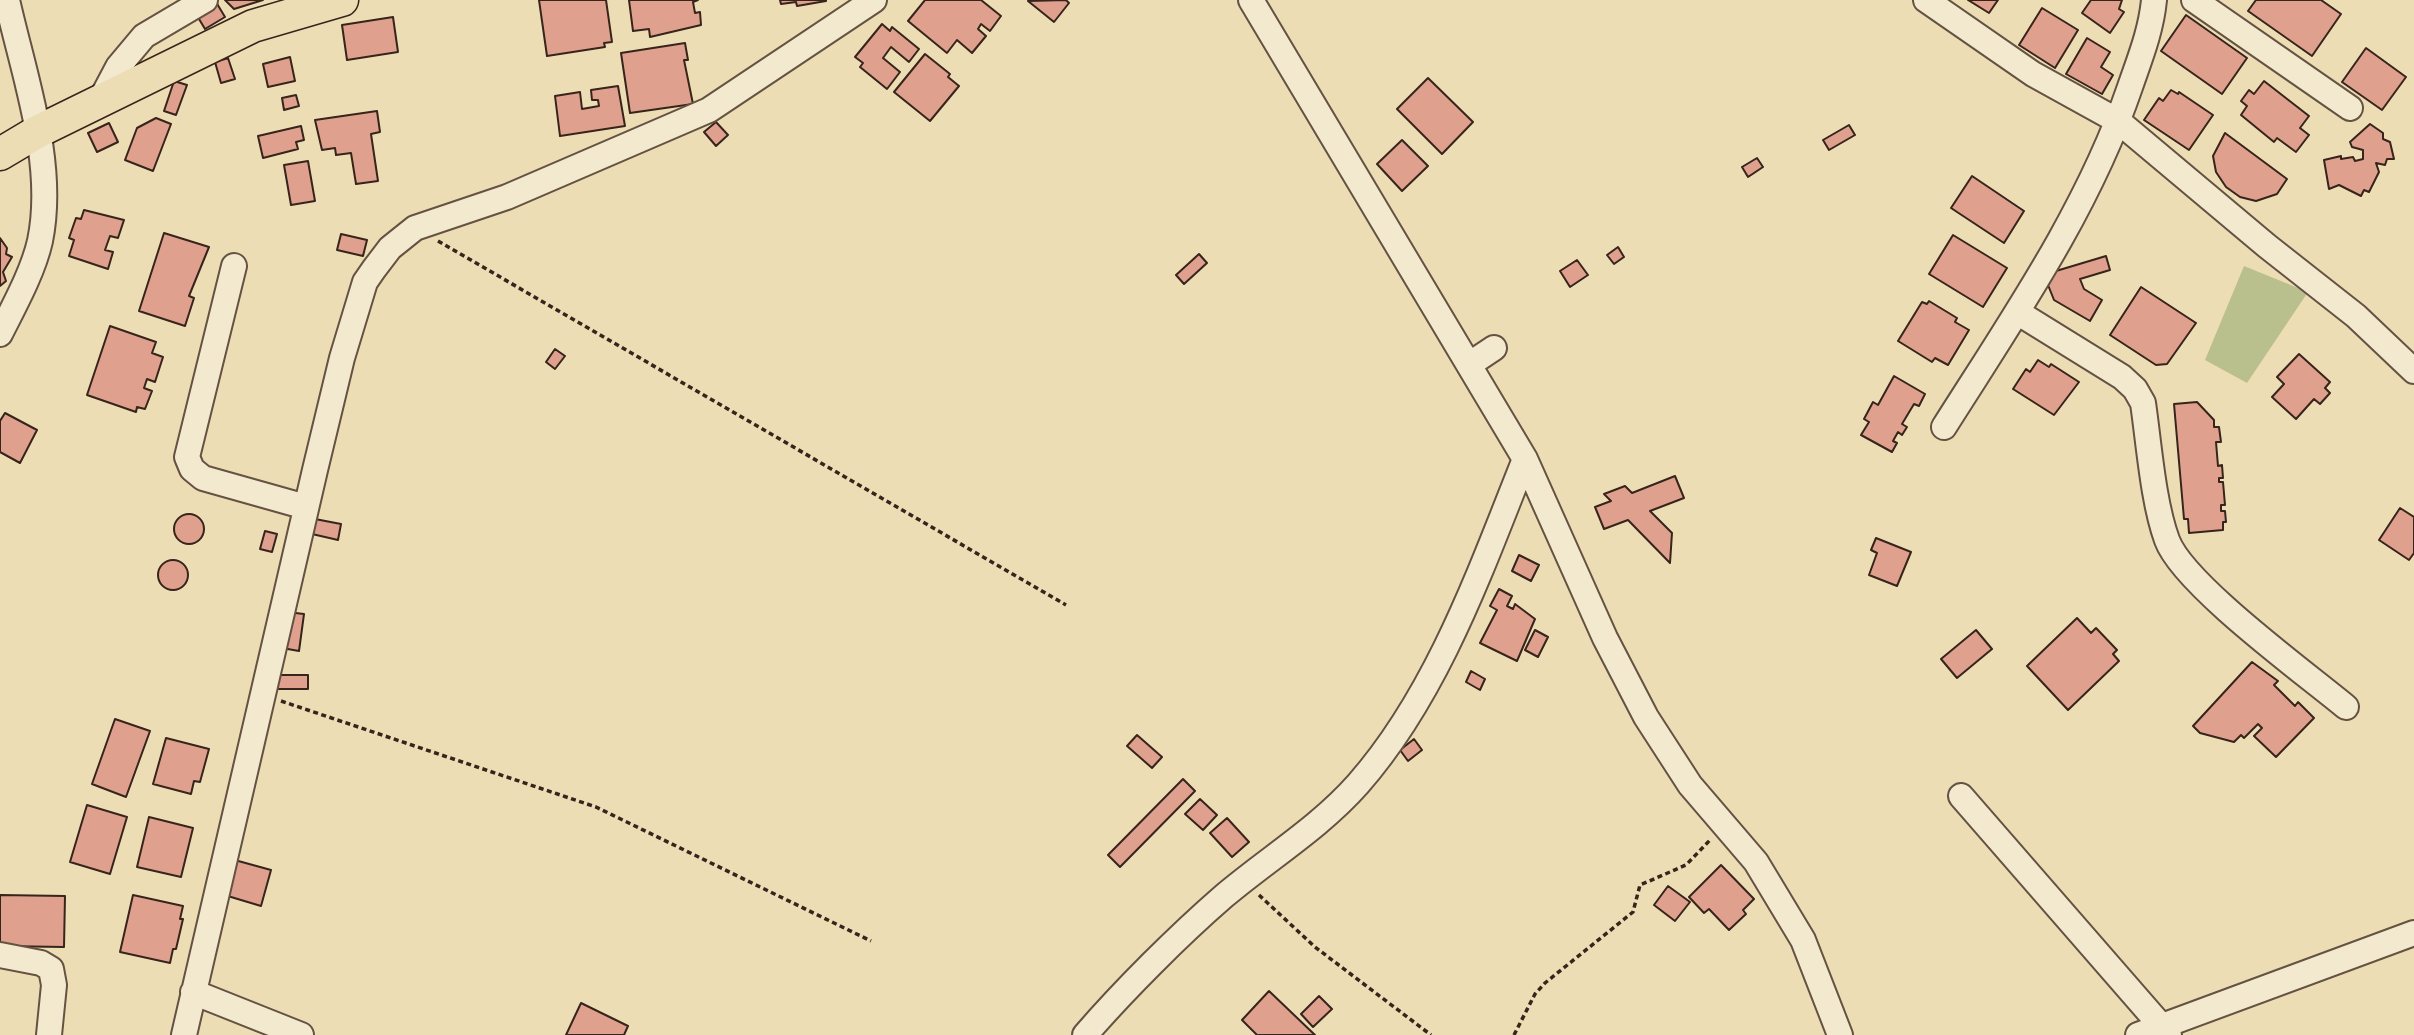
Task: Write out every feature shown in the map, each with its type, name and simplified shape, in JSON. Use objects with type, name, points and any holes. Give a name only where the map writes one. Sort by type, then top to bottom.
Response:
[{"type":"main road","points":[[0,153],[37,132],[253,26],[342,0]]},
{"type":"street","points":[[0,334],[40,243],[45,195],[37,132],[7,0]]},
{"type":"street","points":[[184,1035],[265,696],[306,507],[342,358],[365,282],[390,248],[415,228],[507,197],[709,110],[874,0]]},
{"type":"street","points":[[1251,0],[1525,459],[1605,638],[1646,717],[1690,785],[1772,885],[1803,940],[1840,1035]]},
{"type":"street","points":[[1926,0],[2033,74],[2119,121],[2267,246],[2356,316],[2414,371]]},
{"type":"street","points":[[1944,427],[2017,312],[2082,200],[2119,121],[2151,24],[2154,0]]},
{"type":"street","points":[[2194,0],[2350,108]]},
{"type":"street","points":[[99,103],[118,67],[144,36],[191,5]]},
{"type":"street","points":[[234,266],[187,457],[192,469],[203,478],[306,507]]},
{"type":"street","points":[[2017,312],[2122,377],[2135,389],[2143,403],[2162,522],[2172,551],[2196,580],[2346,707]]},
{"type":"street","points":[[1470,364],[1493,348]]},
{"type":"street","points":[[1085,1035],[1224,896],[1314,828],[1359,783],[1387,745],[1441,654],[1525,459]]},
{"type":"street","points":[[1961,796],[2156,1032],[2414,933]]},
{"type":"street","points":[[0,955],[41,963],[51,969],[54,985],[49,1035]]},
{"type":"street","points":[[193,992],[301,1035]]},
{"type":"path","points":[[415,228],[1066,605]]},
{"type":"path","points":[[265,696],[596,807],[871,941]]},
{"type":"path","points":[[1514,1035],[1535,994],[1545,983],[1633,912],[1640,885],[1686,865],[1724,825]]},
{"type":"path","points":[[1245,881],[1315,947],[1431,1035]]},
{"type":"green space","points":[[2244,266],[2308,292],[2247,383],[2205,360]]},
{"type":"building","points":[[225,0],[263,0],[234,9]]},
{"type":"building","points":[[539,0],[606,0],[612,42],[604,43],[605,47],[547,56]]},
{"type":"building","points":[[629,0],[698,0],[693,2],[695,13],[700,12],[701,25],[650,37],[649,29],[633,31]]},
{"type":"building","points":[[780,0],[826,1],[797,6],[796,2],[781,4]]},
{"type":"building","points":[[925,0],[981,0],[1001,16],[990,31],[981,24],[978,29],[986,36],[972,53],[957,40],[947,53],[908,21]]},
{"type":"building","points":[[1066,0],[1069,3],[1054,22],[1028,1]]},
{"type":"building","points":[[1968,0],[1998,0],[1989,13]]},
{"type":"building","points":[[2091,0],[2122,0],[2119,9],[2124,12],[2110,33],[2082,13]]},
{"type":"building","points":[[2256,0],[2321,0],[2341,14],[2312,56],[2248,11]]},
{"type":"building","points":[[216,2],[225,17],[205,29],[196,14]]},
{"type":"building","points":[[2042,8],[2078,30],[2055,68],[2019,45]]},
{"type":"building","points":[[2186,15],[2247,58],[2222,94],[2161,51]]},
{"type":"building","points":[[393,17],[398,52],[347,60],[342,25]]},
{"type":"building","points":[[882,24],[890,31],[892,27],[919,49],[909,62],[891,47],[883,58],[900,72],[887,89],[860,67],[863,63],[855,57]]},
{"type":"building","points":[[2087,38],[2110,52],[2101,67],[2113,75],[2102,94],[2066,74]]},
{"type":"building","points":[[685,43],[688,60],[684,60],[693,104],[630,113],[621,53]]},
{"type":"building","points":[[2366,48],[2406,77],[2382,110],[2342,82]]},
{"type":"building","points":[[925,54],[950,74],[948,77],[959,86],[930,121],[894,92]]},
{"type":"building","points":[[290,57],[295,81],[268,87],[263,64]]},
{"type":"building","points":[[228,58],[235,79],[221,83],[215,62]]},
{"type":"building","points":[[1428,78],[1473,122],[1442,154],[1397,109]]},
{"type":"building","points":[[174,81],[187,85],[176,115],[164,111]]},
{"type":"building","points":[[2264,81],[2309,116],[2300,128],[2309,135],[2296,152],[2277,138],[2274,142],[2241,115],[2247,106],[2241,101],[2249,90],[2254,94]]},
{"type":"building","points":[[618,86],[625,126],[560,136],[555,96],[580,92],[582,109],[599,106],[598,100],[592,100],[591,90]]},
{"type":"building","points":[[2171,90],[2178,94],[2179,92],[2213,115],[2189,150],[2144,120],[2159,98],[2163,101]]},
{"type":"building","points":[[296,95],[299,106],[284,110],[282,98]]},
{"type":"building","points":[[377,111],[380,132],[371,134],[378,181],[356,184],[351,153],[336,155],[335,148],[322,150],[315,120]]},
{"type":"building","points":[[156,118],[171,124],[153,171],[125,160],[137,128]]},
{"type":"building","points":[[716,122],[728,135],[716,146],[704,132]]},
{"type":"building","points":[[109,123],[118,142],[97,152],[88,133]]},
{"type":"building","points":[[2370,124],[2383,133],[2383,139],[2390,142],[2394,159],[2387,159],[2385,165],[2376,163],[2379,172],[2369,192],[2364,190],[2361,196],[2339,185],[2329,189],[2324,160],[2341,156],[2341,159],[2353,157],[2355,161],[2363,159],[2363,150],[2352,147],[2350,142]]},
{"type":"building","points":[[1849,125],[1855,135],[1829,150],[1823,140]]},
{"type":"building","points":[[301,126],[304,140],[296,142],[298,149],[263,158],[258,136]]},
{"type":"building","points":[[2225,133],[2287,179],[2277,194],[2256,201],[2240,197],[2226,187],[2216,172],[2213,156]]},
{"type":"building","points":[[1402,140],[1428,166],[1402,191],[1377,164]]},
{"type":"building","points":[[1757,158],[1763,167],[1748,177],[1742,167]]},
{"type":"building","points":[[308,161],[315,201],[291,205],[284,165]]},
{"type":"building","points":[[1972,176],[2024,211],[2004,243],[1951,208]]},
{"type":"building","points":[[84,210],[124,220],[118,238],[110,236],[105,250],[113,252],[108,269],[69,256],[74,240],[69,238],[76,218],[81,219]]},
{"type":"building","points":[[164,233],[209,247],[189,296],[194,298],[185,326],[139,311]]},
{"type":"building","points":[[341,234],[367,240],[363,256],[337,250]]},
{"type":"building","points":[[1953,235],[2007,268],[1983,307],[1929,274]]},
{"type":"building","points":[[0,238],[7,248],[6,254],[12,257],[3,272],[6,281],[0,286]]},
{"type":"building","points":[[1618,247],[1624,257],[1614,264],[1607,255]]},
{"type":"building","points":[[1199,254],[1207,263],[1184,284],[1176,275]]},
{"type":"building","points":[[2106,256],[2110,270],[2080,279],[2084,289],[2102,300],[2090,321],[2054,300],[2048,285],[2056,271]]},
{"type":"building","points":[[1577,260],[1588,275],[1570,287],[1560,271]]},
{"type":"building","points":[[2141,287],[2196,323],[2167,364],[2156,365],[2110,335]]},
{"type":"building","points":[[1929,301],[1957,318],[1955,322],[1969,330],[1948,365],[1935,358],[1932,362],[1898,341],[1922,302],[1927,304]]},
{"type":"building","points":[[110,326],[156,342],[152,353],[163,357],[155,382],[147,379],[144,388],[152,391],[145,409],[137,407],[136,412],[87,395]]},
{"type":"building","points":[[555,349],[565,356],[555,369],[546,362]]},
{"type":"building","points":[[2299,354],[2330,382],[2325,388],[2330,393],[2320,404],[2314,399],[2296,419],[2272,397],[2284,384],[2277,377]]},
{"type":"building","points":[[2038,360],[2049,367],[2051,364],[2079,382],[2054,415],[2013,389],[2026,369],[2030,372]]},
{"type":"building","points":[[1894,376],[1925,394],[1919,406],[1914,404],[1902,424],[1907,427],[1902,435],[1898,432],[1893,441],[1897,443],[1892,452],[1861,435],[1869,422],[1864,419],[1873,402],[1878,405]]},
{"type":"building","points":[[2197,402],[2214,420],[2214,427],[2219,427],[2221,442],[2216,442],[2218,466],[2222,465],[2223,478],[2219,478],[2219,482],[2223,482],[2225,505],[2221,505],[2221,511],[2225,511],[2226,522],[2223,522],[2223,530],[2189,533],[2188,519],[2184,519],[2174,404]]},
{"type":"building","points":[[5,413],[37,430],[20,463],[0,452],[0,421]]},
{"type":"building","points":[[1675,476],[1684,498],[1650,511],[1672,533],[1670,563],[1628,520],[1604,529],[1595,507],[1611,501],[1604,494],[1625,486],[1632,493]]},
{"type":"building","points":[[2400,508],[2414,517],[2414,553],[2409,560],[2379,540]]},
{"type":"building","points":[[189,514],[200,518],[204,529],[200,540],[189,544],[178,540],[174,529],[178,518]]},
{"type":"building","points":[[315,519],[341,524],[338,540],[312,534]]},
{"type":"building","points":[[265,531],[277,534],[272,552],[260,549]]},
{"type":"building","points":[[1876,538],[1911,552],[1897,586],[1869,575],[1877,553],[1871,550]]},
{"type":"building","points":[[1519,555],[1539,565],[1531,581],[1512,571]]},
{"type":"building","points":[[173,560],[184,564],[188,575],[184,586],[173,590],[162,586],[158,575],[162,564]]},
{"type":"building","points":[[1499,589],[1512,596],[1507,606],[1513,609],[1515,604],[1535,619],[1517,661],[1480,643],[1497,610],[1490,606]]},
{"type":"building","points":[[287,612],[304,614],[299,651],[282,648]]},
{"type":"building","points":[[2077,618],[2091,633],[2096,628],[2117,650],[2113,654],[2119,661],[2068,710],[2027,666]]},
{"type":"building","points":[[1535,630],[1548,637],[1538,657],[1525,650]]},
{"type":"building","points":[[1976,630],[1992,649],[1957,678],[1941,659]]},
{"type":"building","points":[[2252,662],[2278,681],[2274,685],[2295,706],[2298,702],[2314,718],[2276,757],[2254,736],[2262,728],[2258,724],[2244,738],[2241,735],[2234,742],[2200,733],[2193,726]]},
{"type":"building","points":[[1471,671],[1485,679],[1480,690],[1466,682]]},
{"type":"building","points":[[274,675],[308,675],[308,689],[274,689]]},
{"type":"building","points":[[115,719],[150,731],[126,797],[92,784]]},
{"type":"building","points":[[1137,735],[1162,757],[1152,768],[1127,746]]},
{"type":"building","points":[[166,738],[209,749],[200,782],[194,781],[191,794],[153,784]]},
{"type":"building","points":[[1414,739],[1422,750],[1408,761],[1400,750]]},
{"type":"building","points":[[1183,779],[1195,791],[1120,867],[1108,855]]},
{"type":"building","points":[[1200,799],[1217,815],[1203,830],[1185,814]]},
{"type":"building","points":[[87,805],[127,817],[110,874],[70,862]]},
{"type":"building","points":[[149,817],[193,828],[181,877],[137,867]]},
{"type":"building","points":[[1227,818],[1249,842],[1232,857],[1210,833]]},
{"type":"building","points":[[231,859],[271,870],[261,906],[221,894]]},
{"type":"building","points":[[1721,865],[1754,899],[1743,910],[1746,914],[1729,930],[1709,909],[1704,913],[1689,897]]},
{"type":"building","points":[[1668,886],[1690,902],[1675,921],[1654,905]]},
{"type":"building","points":[[0,895],[65,896],[64,947],[0,946]]},
{"type":"building","points":[[133,895],[183,906],[180,919],[183,919],[170,963],[120,952]]},
{"type":"building","points":[[1269,991],[1315,1035],[1257,1035],[1242,1020]]},
{"type":"building","points":[[1319,996],[1332,1009],[1313,1027],[1301,1014]]},
{"type":"building","points":[[581,1003],[628,1026],[624,1035],[566,1035]]}]
